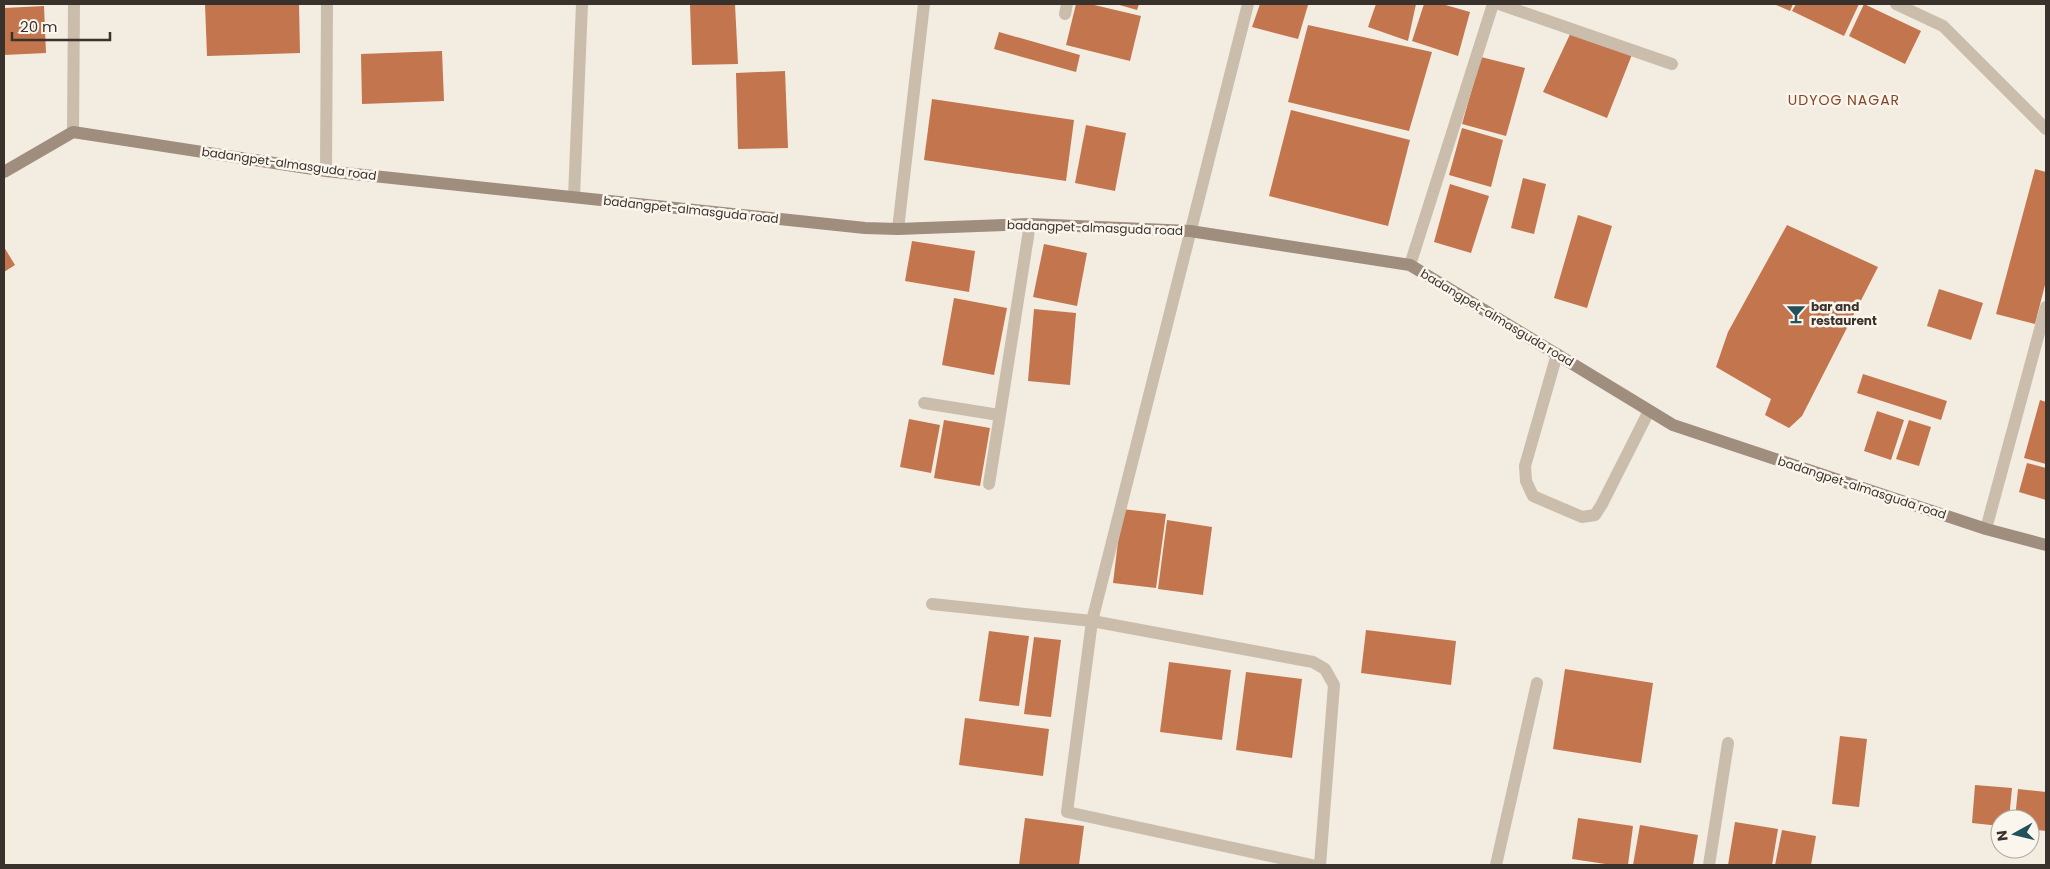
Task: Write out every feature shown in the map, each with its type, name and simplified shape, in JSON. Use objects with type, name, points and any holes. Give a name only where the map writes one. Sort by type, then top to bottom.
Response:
[{"type":"street","points":[[4,172],[73,132],[74,4]]},
{"type":"street","points":[[326,171],[327,4]]},
{"type":"street","points":[[574,197],[582,4]]},
{"type":"street","points":[[898,229],[924,4]]},
{"type":"street","points":[[1248,4],[1092,621],[1066,812],[1312,865]]},
{"type":"street","points":[[1410,265],[1493,4]]},
{"type":"street","points":[[1499,4],[1672,64]]},
{"type":"street","points":[[1896,4],[1943,26],[2046,129]]},
{"type":"street","name":"badangpet-almasguda road","points":[[73,132],[326,171],[865,228],[898,229],[1030,224],[1190,231],[1410,265],[1673,425],[1986,529],[2046,545]]},
{"type":"street","points":[[989,484],[1030,224]]},
{"type":"street","points":[[1986,529],[2046,307]]},
{"type":"street","points":[[1557,354],[1525,466],[1526,481],[1533,496],[1582,517],[1594,515],[1602,504],[1649,411]]},
{"type":"street","points":[[924,403],[999,415]]},
{"type":"street","points":[[932,604],[1092,621],[1313,662],[1325,669],[1334,685],[1320,865]]},
{"type":"street","points":[[1496,865],[1537,683]]},
{"type":"street","points":[[1709,865],[1728,743]]},
{"type":"building","points":[[205,4],[299,4],[300,53],[207,56]]},
{"type":"building","points":[[690,4],[735,4],[738,64],[692,65]]},
{"type":"building","points":[[1076,4],[1090,4],[1141,16],[1130,61],[1066,45]]},
{"type":"building","points":[[1116,4],[1139,4],[1137,10]]},
{"type":"building","points":[[1260,4],[1308,5],[1298,39],[1252,27]]},
{"type":"building","points":[[1376,4],[1416,4],[1408,41],[1368,27]]},
{"type":"building","points":[[1424,4],[1442,4],[1470,12],[1458,56],[1412,41]]},
{"type":"building","points":[[1774,4],[1793,4],[1790,11]]},
{"type":"building","points":[[1796,4],[1859,4],[1844,36],[1792,11]]},
{"type":"building","points":[[1864,4],[1921,31],[1905,64],[1849,36]]},
{"type":"building","points":[[44,6],[46,53],[4,55],[4,8]]},
{"type":"building","points":[[1308,25],[1432,52],[1409,131],[1288,102]]},
{"type":"building","points":[[1572,30],[1633,52],[1607,118],[1543,92]]},
{"type":"building","points":[[999,32],[1080,55],[1076,72],[994,49]]},
{"type":"building","points":[[442,51],[444,101],[362,104],[361,54]]},
{"type":"building","points":[[1481,57],[1525,68],[1506,136],[1462,124]]},
{"type":"building","points":[[785,71],[788,148],[738,149],[736,73]]},
{"type":"building","points":[[932,99],[1074,120],[1066,181],[924,160]]},
{"type":"building","points":[[1291,110],[1410,140],[1388,226],[1269,196]]},
{"type":"building","points":[[1086,125],[1126,133],[1115,191],[1075,183]]},
{"type":"building","points":[[1462,128],[1503,140],[1491,187],[1449,175]]},
{"type":"building","points":[[2035,169],[2046,172],[2046,281],[2035,324],[1996,314]]},
{"type":"building","points":[[1523,178],[1546,184],[1534,234],[1511,228]]},
{"type":"building","points":[[1450,184],[1489,196],[1471,253],[1434,242]]},
{"type":"building","points":[[1578,215],[1612,226],[1587,308],[1554,298]]},
{"type":"building","name":"bar and restaurent","points":[[1787,225],[1878,267],[1802,416],[1789,428],[1765,415],[1771,399],[1716,367],[1728,332]]},
{"type":"building","points":[[912,241],[975,251],[969,292],[905,281]]},
{"type":"building","points":[[1044,244],[1087,253],[1077,306],[1033,297]]},
{"type":"building","points":[[4,247],[15,265],[4,272]]},
{"type":"building","points":[[1939,289],[1983,303],[1971,340],[1927,326]]},
{"type":"building","points":[[954,298],[1007,308],[994,375],[942,365]]},
{"type":"building","points":[[1034,309],[1076,313],[1070,385],[1028,381]]},
{"type":"building","points":[[1863,374],[1947,401],[1941,420],[1857,393]]},
{"type":"building","points":[[2040,400],[2046,402],[2046,464],[2024,458]]},
{"type":"building","points":[[1877,411],[1904,420],[1891,460],[1864,451]]},
{"type":"building","points":[[909,419],[940,425],[931,473],[900,467]]},
{"type":"building","points":[[944,420],[990,428],[980,486],[934,478]]},
{"type":"building","points":[[1909,420],[1931,427],[1919,466],[1896,459]]},
{"type":"building","points":[[2027,463],[2046,468],[2046,500],[2019,492]]},
{"type":"building","points":[[1122,509],[1166,514],[1156,588],[1113,583]]},
{"type":"building","points":[[1167,520],[1212,527],[1203,595],[1158,589]]},
{"type":"building","points":[[1366,630],[1456,641],[1451,685],[1361,673]]},
{"type":"building","points":[[989,631],[1029,636],[1019,706],[979,701]]},
{"type":"building","points":[[1034,637],[1061,640],[1051,717],[1024,714]]},
{"type":"building","points":[[1169,662],[1231,670],[1222,740],[1160,732]]},
{"type":"building","points":[[1565,669],[1653,683],[1641,763],[1553,749]]},
{"type":"building","points":[[1246,672],[1302,679],[1292,758],[1236,750]]},
{"type":"building","points":[[965,718],[1049,729],[1043,776],[959,765]]},
{"type":"building","points":[[1840,736],[1867,739],[1859,807],[1832,804]]},
{"type":"building","points":[[1975,785],[2012,788],[2010,809],[1990,809],[1990,825],[1972,823]]},
{"type":"building","points":[[2018,789],[2046,792],[2046,831],[2040,830],[2040,809],[2016,809]]},
{"type":"building","points":[[1025,818],[1084,826],[1079,865],[1019,865]]},
{"type":"building","points":[[1578,818],[1633,826],[1628,865],[1612,865],[1572,859]]},
{"type":"building","points":[[1735,822],[1778,829],[1772,865],[1728,865]]},
{"type":"building","points":[[1640,825],[1698,835],[1693,865],[1633,865]]},
{"type":"building","points":[[1782,830],[1816,836],[1811,865],[1775,865]]},
{"type":"place","name":"bar and restaurent","points":[[1796,314]]},
{"type":"district","name":"UDYOG NAGAR","points":[[1844,100]]}]
